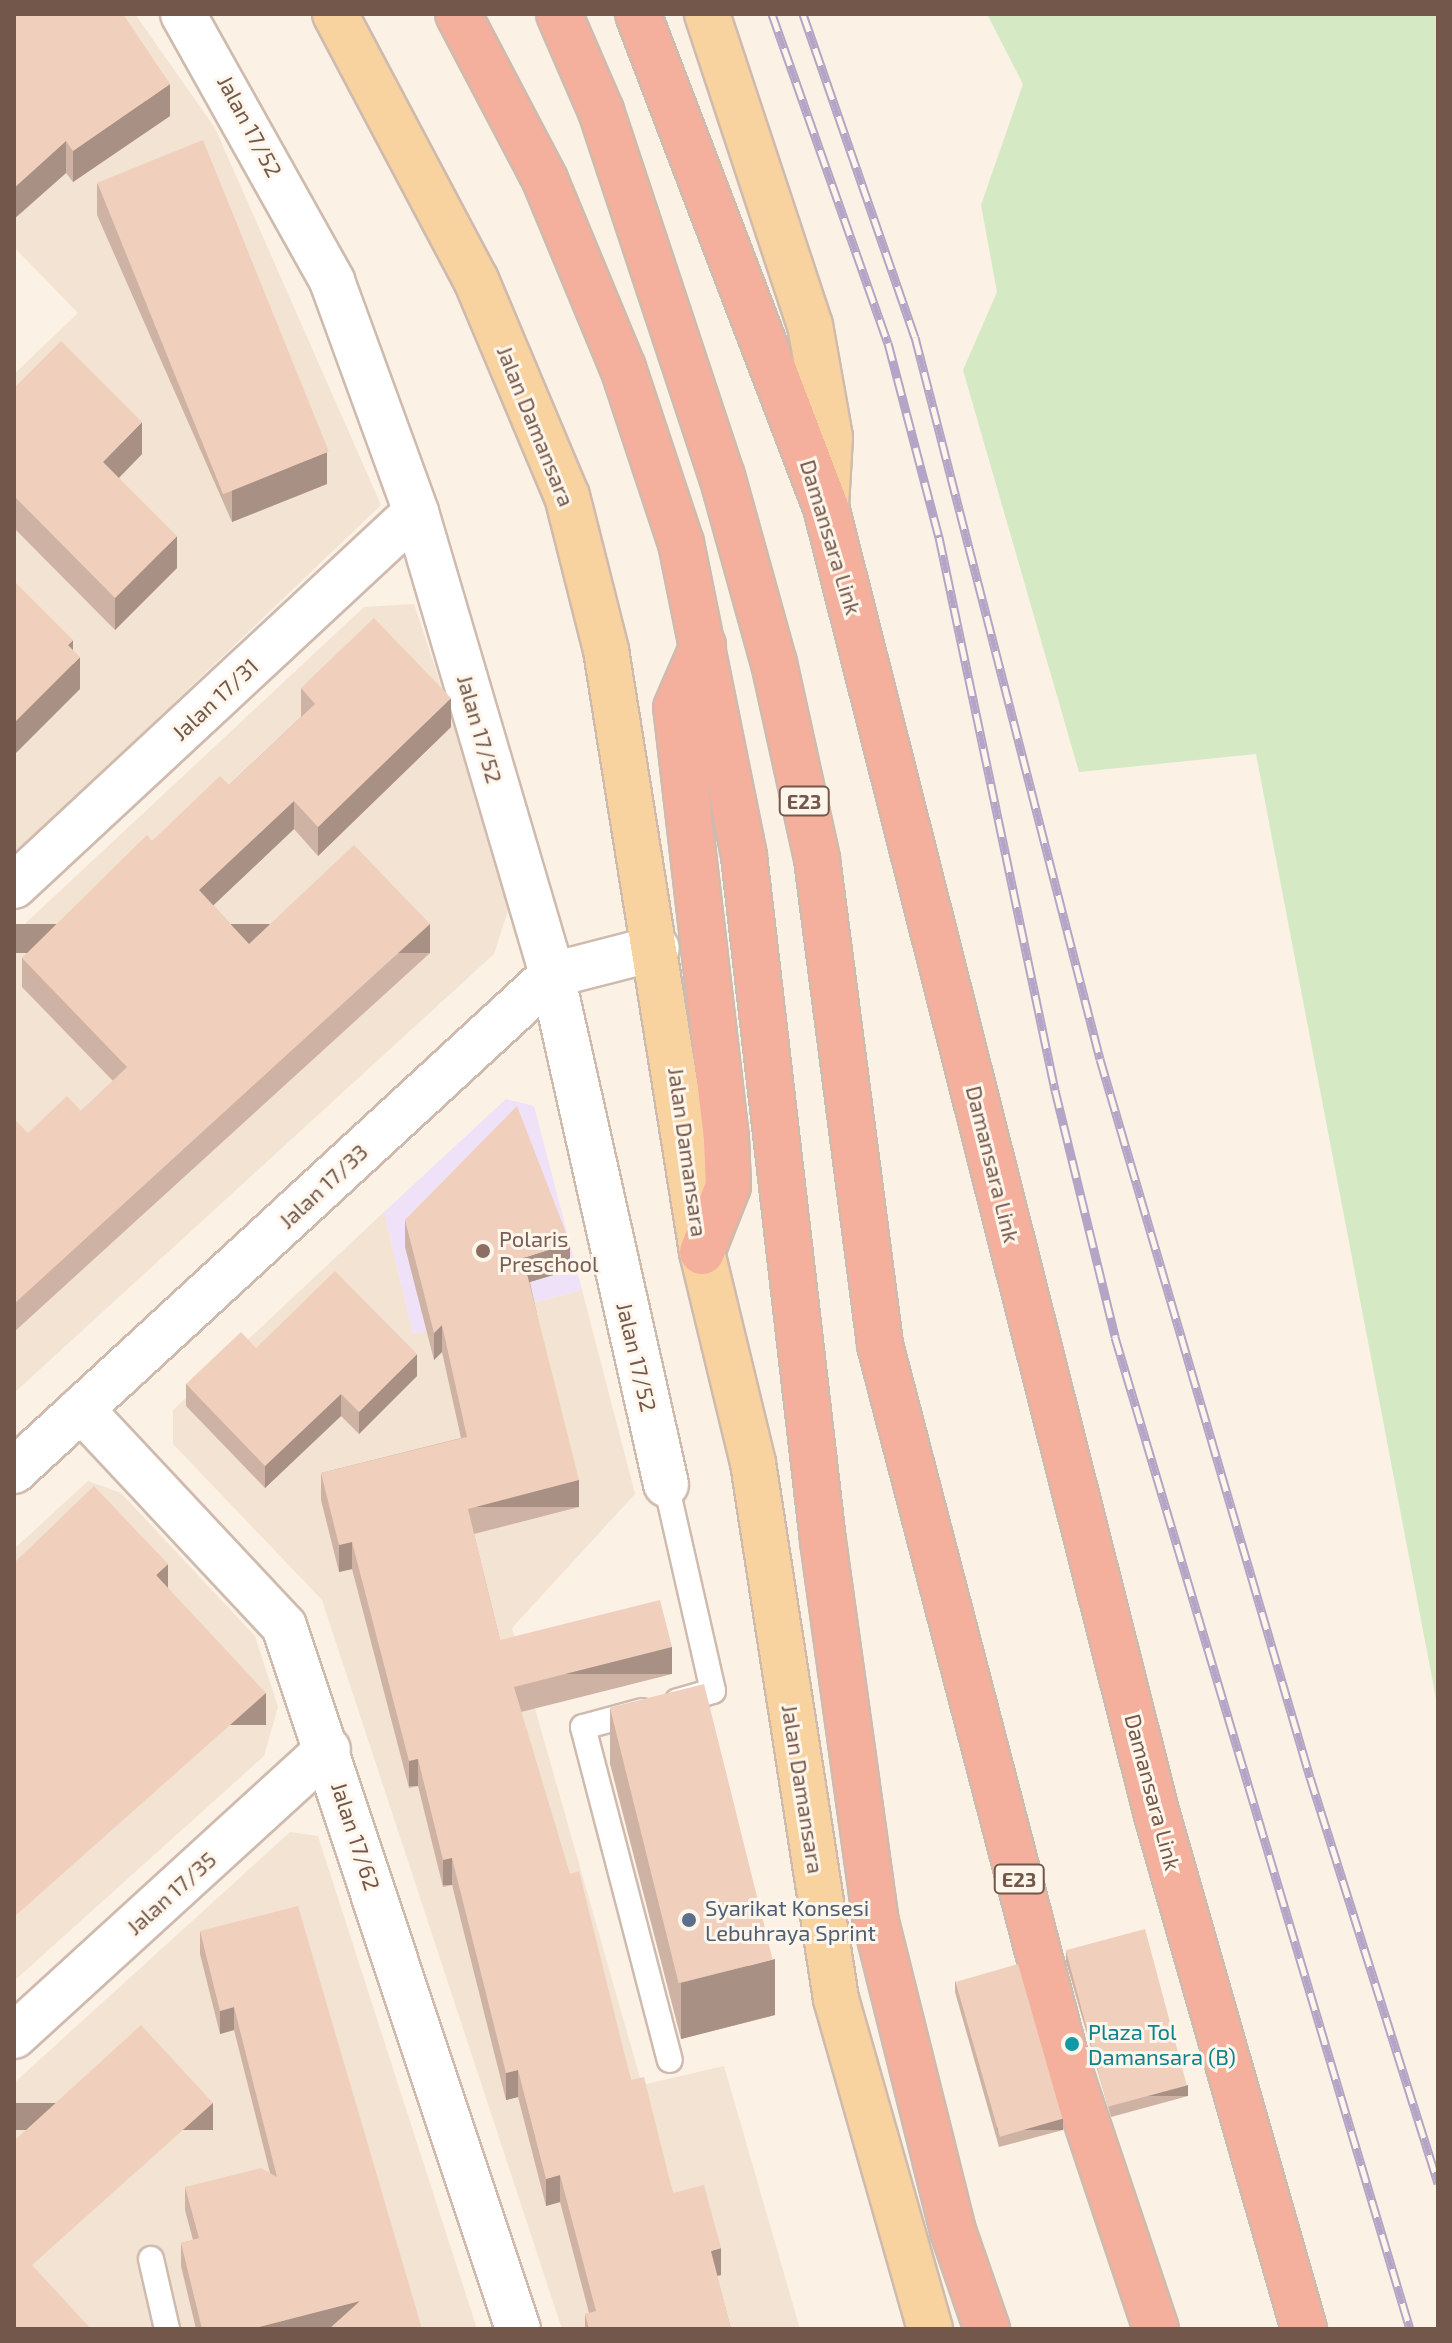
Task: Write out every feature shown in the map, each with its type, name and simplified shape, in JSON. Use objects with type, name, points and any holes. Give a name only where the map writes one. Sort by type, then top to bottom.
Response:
[{"type":"highway","points":[[458,14],[545,180],[623,368],[681,543],[744,856],[823,1541],[876,1922],[953,2231],[987,2329]]},
{"type":"highway","name":"E23","points":[[559,14],[601,111],[669,315],[774,663],[817,859],[880,1345],[1067,2063],[1156,2329]]},
{"type":"highway","name":"Damansara Link","points":[[638,14],[826,507],[1157,1815],[1304,2329]]},
{"type":"highway","points":[[702,1252],[728,1186],[726,1138],[676,708],[703,646]]},
{"type":"main road","name":"Jalan Damansara","points":[[335,14],[476,280],[567,496],[606,650],[657,948],[702,1252],[753,1463],[836,1999],[930,2329]]},
{"type":"main road","points":[[707,14],[810,325],[830,437],[826,507]]},
{"type":"street","name":"Jalan 17/52","points":[[183,14],[332,281],[416,512],[552,975],[666,1484]]},
{"type":"street","name":"Jalan 17/31","points":[[14,886],[416,512]]},
{"type":"street","name":"Jalan 17/33","points":[[14,1471],[552,975],[657,948]]},
{"type":"street","name":"Jalan 17/62","points":[[81,1409],[284,1626],[328,1749],[518,2329]]},
{"type":"street","name":"Jalan 17/35","points":[[14,2036],[328,1749]]},
{"type":"lane","points":[[666,1484],[713,1691],[583,1727],[670,2060]]},
{"type":"lane","points":[[151,2259],[167,2329]]},
{"type":"shaded area","points":[[14,14],[135,14],[215,128],[381,505],[14,856],[14,374],[78,313],[14,247]]},
{"type":"shaded area","points":[[414,604],[512,898],[494,954],[14,1393],[14,934],[364,607]]},
{"type":"shaded area","name":"Polaris Preschool","points":[[506,1099],[534,1106],[582,1290],[413,1334],[384,1212]]},
{"type":"shaded area","points":[[384,1212],[413,1334],[582,1290],[635,1494],[512,1628],[642,2085],[724,2066],[800,2329],[562,2329],[322,1600],[173,1444],[173,1410]]},
{"type":"shaded area","points":[[88,1481],[121,1493],[255,1636],[278,1707],[264,1756],[14,1981],[14,1549]]},
{"type":"shaded area","points":[[290,1832],[318,1836],[477,2329],[14,2329],[14,2083]]},
{"type":"green space","points":[[987,14],[1438,14],[1438,1709],[1256,754],[1079,772],[963,370],[997,292],[981,205],[1023,84]]},
{"type":"building","points":[[14,14],[123,14],[170,84],[73,151],[66,141],[14,188]]},
{"type":"building","points":[[203,140],[329,452],[223,494],[97,183]]},
{"type":"building","points":[[61,341],[142,422],[103,462],[177,536],[115,598],[14,496],[14,388]]},
{"type":"building","points":[[14,581],[73,640],[68,645],[80,657],[14,723]]},
{"type":"building","points":[[374,618],[451,698],[318,827],[294,801],[199,890],[249,944],[354,845],[430,924],[14,1304],[14,1119],[28,1133],[67,1096],[81,1111],[127,1067],[22,958],[147,835],[152,841],[220,776],[229,785],[315,704],[301,688]]},
{"type":"building","points":[[517,1106],[570,1243],[523,1258],[579,1480],[468,1509],[500,1640],[660,1600],[672,1647],[514,1687],[570,1874],[579,1871],[631,2080],[644,2077],[673,2193],[704,2185],[721,2248],[711,2251],[731,2329],[589,2329],[585,2314],[596,2311],[560,2175],[546,2179],[518,2070],[506,2073],[452,1858],[443,1860],[418,1759],[409,1761],[352,1542],[339,1545],[321,1473],[467,1437],[442,1325],[434,1333],[405,1220]]},
{"type":"building","points":[[335,1271],[417,1354],[359,1412],[341,1394],[265,1466],[186,1384],[241,1332],[256,1348]]},
{"type":"building","points":[[94,1486],[168,1564],[156,1575],[266,1693],[14,1917],[14,1563]]},
{"type":"building","points":[[704,1684],[773,1960],[679,1983],[610,1707]]},
{"type":"building","points":[[298,1906],[422,2329],[329,2329],[360,2301],[251,2329],[202,2329],[181,2243],[199,2238],[185,2187],[261,2168],[277,2177],[234,2007],[220,2011],[200,1931]]},
{"type":"building","points":[[1145,1929],[1187,2085],[1108,2107],[1066,1950]]},
{"type":"building","points":[[1018,1964],[1062,2119],[1000,2137],[956,1982]]},
{"type":"building","points":[[141,2025],[213,2103],[32,2265],[91,2329],[14,2329],[14,2141]]},
{"type":"railway","points":[[772,14],[888,343],[939,537],[1055,1090],[1115,1337],[1410,2329]]},
{"type":"railway","points":[[803,14],[915,337],[1100,1059],[1310,1777],[1438,2183]]},
{"type":"place","name":"Polaris Preschool","points":[[483,1251]]},
{"type":"place","name":"Syarikat Konsesi Lebuhraya Sprint","points":[[689,1920]]},
{"type":"place","name":"Plaza Tol Damansara (B)","points":[[1072,2044]]}]
